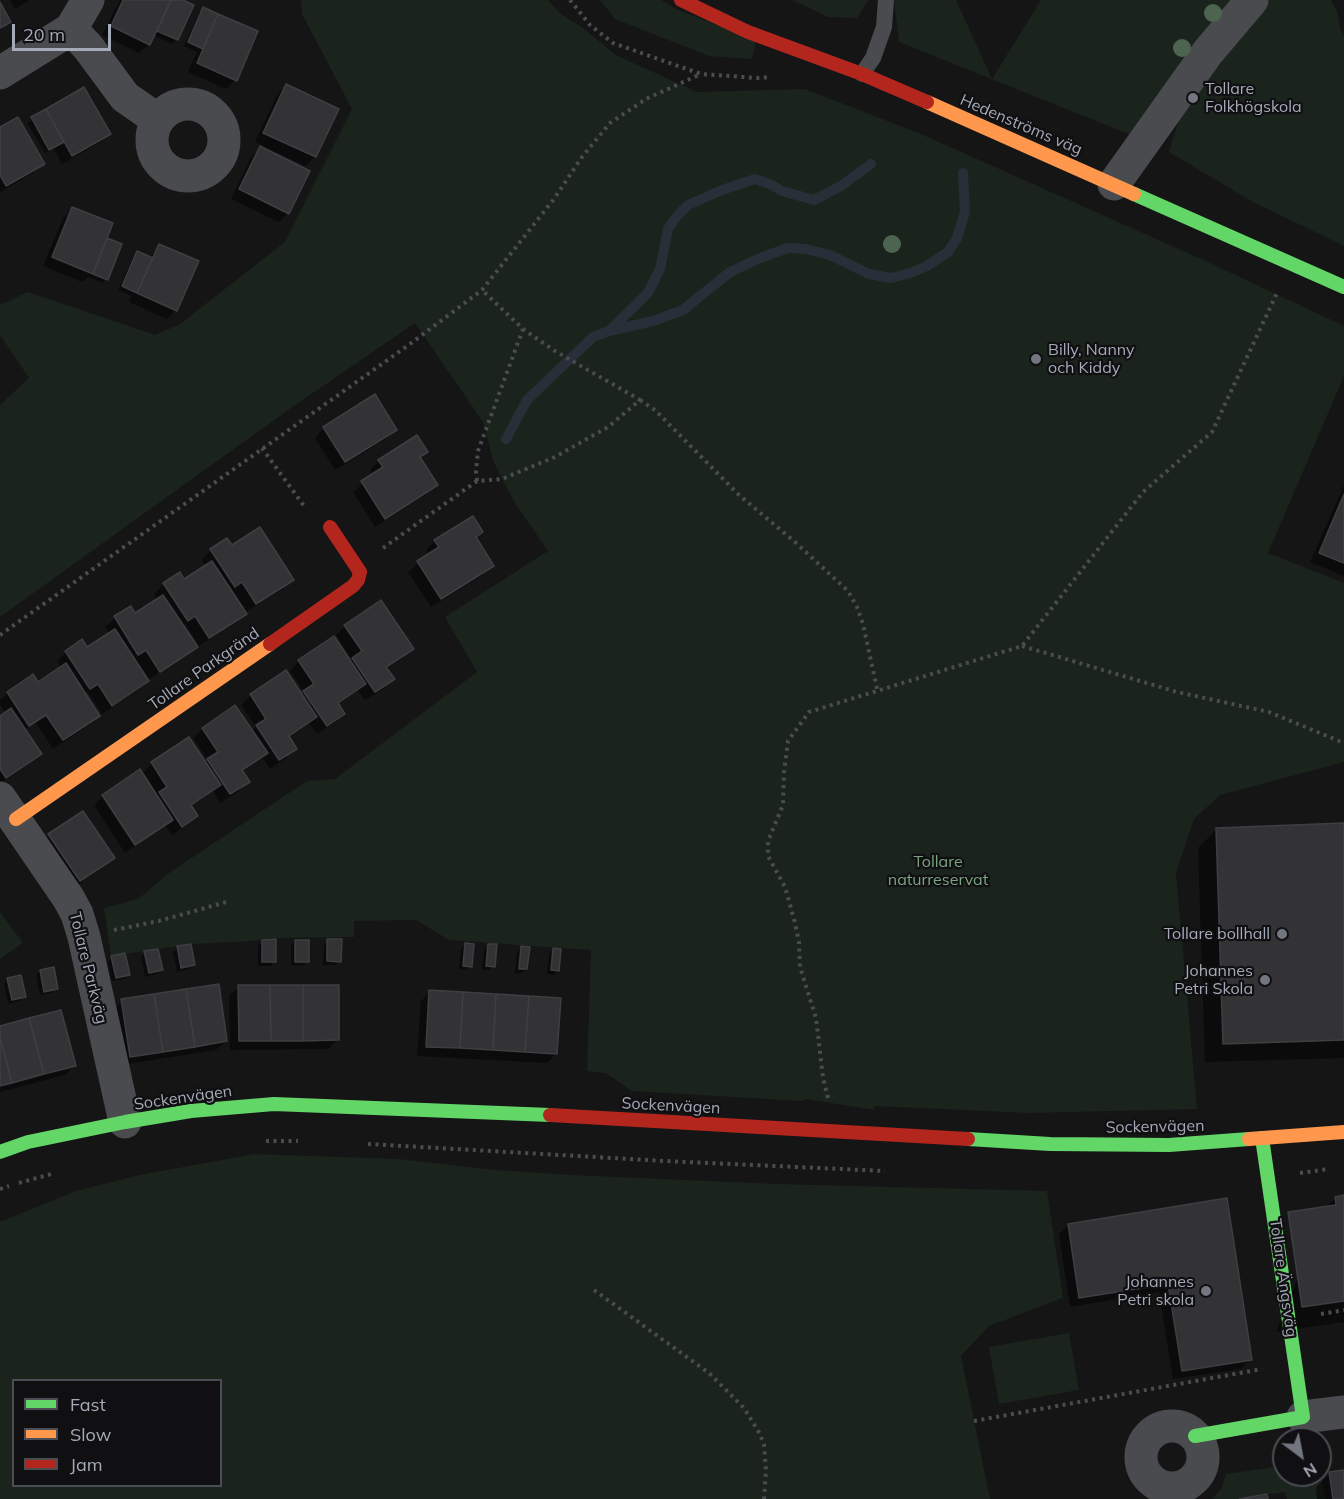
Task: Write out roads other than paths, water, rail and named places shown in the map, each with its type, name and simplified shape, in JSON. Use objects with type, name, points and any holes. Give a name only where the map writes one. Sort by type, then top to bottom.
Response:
[{"type":"street","points":[[0,73],[71,28],[88,0]]},
{"type":"street","name":"Hedenströms väg","points":[[681,0],[748,32],[862,74],[1344,287]]},
{"type":"street","points":[[1113,183],[1208,52],[1252,0]]},
{"type":"street","points":[[71,28],[88,46],[125,96],[158,120]]},
{"type":"street","name":"Tollare Parkgränd","points":[[8,808],[353,586],[360,572],[330,527]]},
{"type":"street","name":"Tollare Parkväg","points":[[8,808],[77,914],[84,936],[125,1122]]},
{"type":"street","name":"Sockenvägen","points":[[0,1152],[28,1142],[125,1122],[190,1111],[274,1104],[491,1112],[1050,1144],[1168,1145],[1344,1132]]},
{"type":"street","name":"Tollare Ängsväg","points":[[1262,1138],[1303,1417]]},
{"type":"street","points":[[1195,1436],[1344,1412]]},
{"type":"street","points":[[1175,1425],[1185,1428],[1195,1436],[1203,1452],[1199,1472],[1193,1480],[1169,1493],[1147,1476],[1140,1456],[1142,1446],[1155,1430],[1175,1425]]},
{"type":"lane","points":[[862,74],[873,58],[884,27],[886,0]]},
{"type":"waterway","points":[[611,329],[648,293],[660,269],[668,229],[688,205],[755,179],[782,191],[814,200],[841,186],[871,164]]},
{"type":"waterway","points":[[506,439],[527,400],[593,337],[653,321],[683,310],[730,272],[760,258],[788,248],[806,249],[830,255],[869,274],[891,278],[927,266],[948,252],[957,238],[965,212],[963,173]]},
{"type":"place","name":"Tollare Folkhögskola","points":[[1193,98]]},
{"type":"place","name":"Billy, Nanny och Kiddy","points":[[1036,359]]},
{"type":"place","name":"Tollare bollhall","points":[[1282,934]]},
{"type":"place","name":"Johannes Petri Skola","points":[[1265,980]]},
{"type":"place","name":"Johannes Petri skola","points":[[1206,1291]]},
{"type":"park label","name":"Tollare naturreservat","points":[[938,871]]}]
